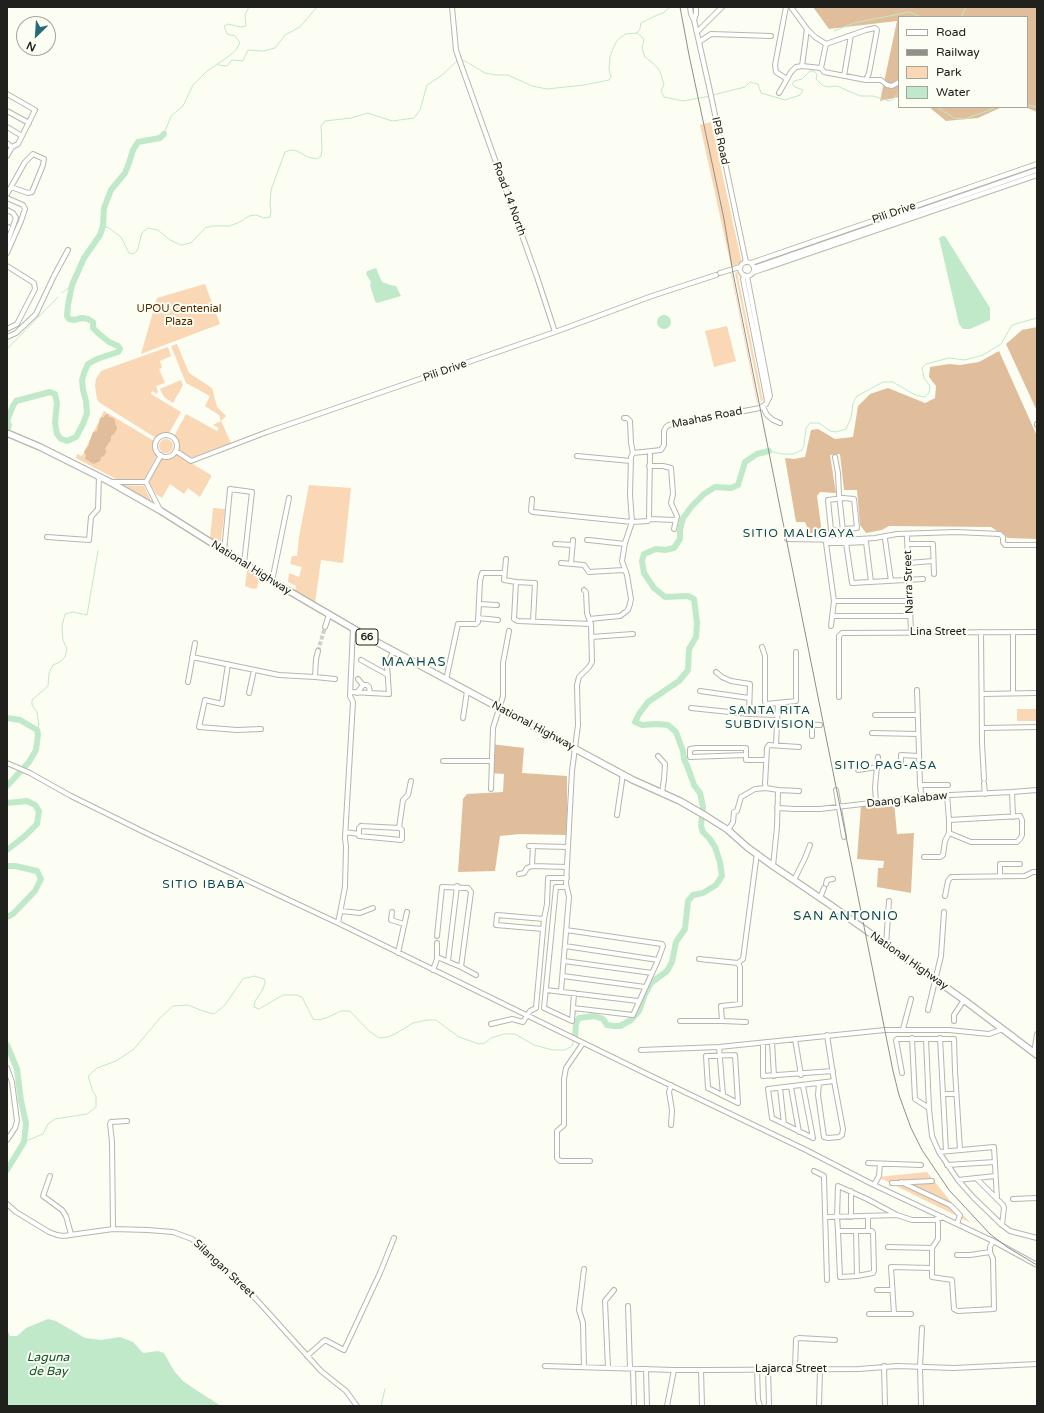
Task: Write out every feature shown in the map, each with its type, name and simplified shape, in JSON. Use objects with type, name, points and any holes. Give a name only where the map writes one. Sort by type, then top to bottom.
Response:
[{"type":"main road","name":"National Highway","points":[[8,433],[40,447],[110,482],[272,581],[393,652],[575,749],[706,816],[728,830],[747,847],[773,866],[964,1000],[1035,1054]]},
{"type":"street","name":"Road 14 North","points":[[452,7],[456,50],[556,332]]},
{"type":"street","name":"IPB Road","points":[[690,7],[712,97],[748,262]]},
{"type":"street","name":"IPB Road","points":[[694,20],[696,7]]},
{"type":"street","points":[[697,32],[722,7]]},
{"type":"street","points":[[786,7],[775,65],[776,72],[787,79]]},
{"type":"street","points":[[791,7],[807,29],[815,37],[826,44]]},
{"type":"street","points":[[826,44],[875,28],[877,30],[869,73],[866,80]]},
{"type":"street","points":[[802,66],[807,29]]},
{"type":"street","points":[[699,42],[711,34],[771,36]]},
{"type":"street","points":[[844,76],[851,35]]},
{"type":"street","points":[[821,68],[826,44]]},
{"type":"street","points":[[779,93],[790,72],[796,67],[802,66],[821,68],[824,72],[866,80],[881,80],[887,85],[892,86],[898,83]]},
{"type":"street","points":[[7,94],[35,110],[18,144],[12,147],[7,156]]},
{"type":"street","points":[[7,111],[29,123]]},
{"type":"street","points":[[7,127],[22,136]]},
{"type":"street","points":[[7,143],[12,147]]},
{"type":"street","points":[[7,194],[21,167],[33,154],[44,159],[32,192],[28,194],[11,187]]},
{"type":"street","name":"Pili Drive","points":[[748,262],[1037,164]]},
{"type":"street","points":[[780,423],[767,415],[763,407],[767,402],[743,279],[746,276],[751,275],[754,270],[1037,170]]},
{"type":"street","points":[[754,270],[1037,176]]},
{"type":"street","points":[[7,198],[23,205],[24,209],[21,221],[7,253]]},
{"type":"street","points":[[7,210],[13,213],[16,218],[7,243]]},
{"type":"street","points":[[7,228],[13,229]]},
{"type":"street","points":[[7,337],[16,333],[36,314],[68,250]]},
{"type":"street","points":[[746,276],[741,273],[740,267],[742,264],[748,262],[754,270]]},
{"type":"street","points":[[7,266],[34,283],[35,288],[17,324],[7,329]]},
{"type":"street","name":"Pili Drive","points":[[176,451],[191,461],[267,432],[556,332],[656,294],[740,267]]},
{"type":"street","name":"Maahas Road","points":[[633,453],[661,450],[664,445],[665,429],[669,425],[702,420],[763,407]]},
{"type":"street","points":[[589,619],[620,616],[628,610],[631,600],[622,560],[632,522],[630,495],[631,461],[633,453],[630,419],[624,418]]},
{"type":"street","points":[[163,435],[170,435],[175,439],[177,445],[176,451],[170,456],[161,455],[156,450],[155,445],[158,438],[163,435]]},
{"type":"street","points":[[649,519],[650,454]]},
{"type":"street","points":[[146,482],[161,455]]},
{"type":"street","points":[[577,456],[631,461]]},
{"type":"street","points":[[835,457],[838,473],[843,529],[852,583],[923,579]]},
{"type":"street","points":[[649,466],[663,466],[671,468],[673,494],[671,503],[677,516],[674,529]]},
{"type":"street","points":[[47,537],[89,540],[91,517],[98,508],[99,476]]},
{"type":"street","points":[[110,482],[146,482]]},
{"type":"street","points":[[146,482],[161,512]]},
{"type":"street","points":[[224,551],[230,489],[252,492],[244,563]]},
{"type":"street","points":[[272,581],[289,498]]},
{"type":"street","points":[[532,498],[531,511],[533,512],[632,522],[649,519],[675,520]]},
{"type":"street","points":[[840,498],[854,499],[856,528],[843,529],[831,530],[828,500],[840,498]]},
{"type":"street","points":[[831,626],[834,601],[826,543],[845,542],[899,534],[956,532],[1000,534],[1003,537],[1003,542],[1005,545],[1037,545]]},
{"type":"street","name":"Narra Street","points":[[907,537],[911,630]]},
{"type":"street","points":[[787,539],[866,542],[871,582]]},
{"type":"street","points":[[885,539],[891,581]]},
{"type":"street","points":[[571,564],[573,540]]},
{"type":"street","points":[[587,540],[625,544]]},
{"type":"street","points":[[554,544],[572,545]]},
{"type":"street","points":[[908,544],[933,544],[934,574]]},
{"type":"street","points":[[506,560],[504,580],[535,583],[533,621]]},
{"type":"street","points":[[908,563],[933,561]]},
{"type":"street","points":[[561,563],[584,565],[589,572],[624,570]]},
{"type":"street","points":[[446,680],[458,624],[476,624],[478,622],[480,581],[482,573],[504,573]]},
{"type":"street","points":[[516,582],[514,619],[518,621],[591,624]]},
{"type":"street","points":[[561,991],[569,897],[566,887],[572,771],[578,725],[577,685],[579,677],[589,668],[592,662],[591,624],[587,613],[586,592],[584,590]]},
{"type":"street","points":[[834,601],[910,601]]},
{"type":"street","points":[[479,604],[497,605]]},
{"type":"street","points":[[326,627],[329,615]]},
{"type":"street","points":[[833,616],[910,616]]},
{"type":"street","points":[[478,618],[498,620]]},
{"type":"street","points":[[338,923],[345,887],[345,830],[353,702],[350,696],[350,678],[353,629]]},
{"type":"street","name":"Lina Street","points":[[839,697],[840,634],[842,632],[911,630],[1037,632]]},
{"type":"street","points":[[491,789],[493,728],[502,703],[504,663],[509,632]]},
{"type":"street","points":[[981,632],[982,743],[985,794]]},
{"type":"street","points":[[1013,632],[1013,693]]},
{"type":"street","points":[[591,637],[633,634]]},
{"type":"street","points":[[188,682],[195,643]]},
{"type":"street","points":[[762,647],[765,656],[765,703],[796,701],[796,652]]},
{"type":"street","points":[[315,677],[318,651]]},
{"type":"street","points":[[351,692],[389,694],[388,663],[393,652]]},
{"type":"street","points":[[192,657],[279,675],[335,679]]},
{"type":"street","points":[[361,660],[388,675]]},
{"type":"street","points":[[228,664],[222,704],[205,700],[200,727],[238,730],[261,729]]},
{"type":"street","points":[[249,693],[254,670]]},
{"type":"street","points":[[716,672],[722,677],[731,681],[750,684],[749,714]]},
{"type":"street","points":[[358,679],[363,685],[369,687],[370,693]]},
{"type":"street","points":[[357,692],[363,685]]},
{"type":"street","points":[[917,690],[920,785],[922,797]]},
{"type":"street","points":[[463,718],[467,691]]},
{"type":"street","points":[[700,692],[750,698]]},
{"type":"street","points":[[982,694],[1037,693]]},
{"type":"street","points":[[776,745],[778,703]]},
{"type":"street","points":[[691,708],[749,714],[777,715]]},
{"type":"street","points":[[875,715],[918,715]]},
{"type":"street","points":[[777,723],[820,725]]},
{"type":"street","points":[[812,724],[812,736]]},
{"type":"street","points":[[983,728],[1037,727]]},
{"type":"street","points":[[872,733],[918,734]]},
{"type":"street","points":[[766,788],[767,746],[776,745],[799,747]]},
{"type":"street","points":[[746,755],[690,756],[690,749],[746,748],[746,755],[746,760],[766,760]]},
{"type":"street","points":[[901,764],[901,755],[919,756]]},
{"type":"street","points":[[658,756],[665,764],[662,793]]},
{"type":"street","points":[[876,803],[875,787],[878,757]]},
{"type":"street","points":[[443,760],[491,761]]},
{"type":"street","points":[[7,763],[30,773],[71,796],[148,834],[338,923],[582,1043],[806,1150],[940,1218],[957,1224],[993,1241],[1037,1265]]},
{"type":"street","points":[[858,770],[877,767]]},
{"type":"street","points":[[617,815],[623,774]]},
{"type":"street","points":[[399,828],[361,826],[359,828],[359,832],[360,837],[401,840],[402,830],[399,828],[403,800],[408,795],[411,780]]},
{"type":"street","points":[[920,785],[948,785]]},
{"type":"street","points":[[728,830],[733,822],[734,812],[737,811],[741,797],[755,789],[766,788],[799,791]]},
{"type":"street","points":[[773,866],[778,790]]},
{"type":"street","points":[[836,790],[844,837]]},
{"type":"street","name":"Daang Kalabaw","points":[[777,808],[820,809],[922,797],[1037,790]]},
{"type":"street","points":[[1012,792],[1013,817]]},
{"type":"street","points":[[924,857],[940,857],[943,855],[945,841],[949,833],[947,795]]},
{"type":"street","points":[[949,820],[1020,816],[1022,820],[1022,835],[1017,842],[971,842],[949,833]]},
{"type":"street","points":[[345,830],[359,832]]},
{"type":"street","points":[[794,880],[806,858],[810,845]]},
{"type":"street","points":[[532,866],[531,846],[568,847]]},
{"type":"street","points":[[738,963],[743,958],[757,854]]},
{"type":"street","points":[[1000,876],[1000,864],[1020,864]]},
{"type":"street","points":[[518,874],[524,873],[532,866],[567,867]]},
{"type":"street","points":[[945,896],[948,881],[951,877],[1028,876],[1032,872],[1037,872]]},
{"type":"street","points":[[491,1024],[512,1019],[523,1022],[526,1015],[536,1006],[544,919],[547,904],[548,878],[567,878]]},
{"type":"street","points":[[820,898],[827,880],[833,879]]},
{"type":"street","points":[[437,936],[442,887],[457,886],[468,888],[471,892],[461,967]]},
{"type":"street","points":[[448,961],[457,886]]},
{"type":"street","points":[[566,887],[556,887],[544,1008],[572,1021],[574,993]]},
{"type":"street","points":[[886,945],[889,901]]},
{"type":"street","points":[[341,911],[360,913],[373,908]]},
{"type":"street","points":[[392,912],[391,920],[404,924]]},
{"type":"street","points":[[398,953],[407,912]]},
{"type":"street","points":[[928,1010],[931,1004],[942,948],[944,912]]},
{"type":"street","points":[[543,929],[496,925],[496,915],[544,919]]},
{"type":"street","points":[[566,930],[662,944],[663,946],[633,1015],[573,1008]]},
{"type":"street","points":[[433,970],[437,957],[437,943]]},
{"type":"street","points":[[565,946],[658,960]]},
{"type":"street","points":[[437,957],[476,975]]},
{"type":"street","points":[[699,959],[738,963]]},
{"type":"street","points":[[564,961],[652,974]]},
{"type":"street","points":[[722,1021],[721,1006],[737,1005],[740,1002],[740,974],[738,963]]},
{"type":"street","points":[[563,976],[645,987]]},
{"type":"street","points":[[546,990],[638,1001]]},
{"type":"street","points":[[903,1029],[910,999]]},
{"type":"street","points":[[954,1021],[954,1015],[964,1000]]},
{"type":"street","points":[[680,1021],[746,1022]]},
{"type":"street","points":[[641,1050],[719,1047],[827,1035],[903,1029],[949,1030],[989,1034],[1003,1029]]},
{"type":"street","points":[[1035,1054],[1037,1034]]},
{"type":"street","points":[[819,1083],[818,1095],[824,1137],[834,1138],[842,1135],[843,1128],[827,1035]]},
{"type":"street","points":[[912,1038],[915,1099],[929,1109]]},
{"type":"street","points":[[940,1038],[946,1151]]},
{"type":"street","points":[[795,1039],[801,1075]]},
{"type":"street","points":[[902,1073],[897,1039],[954,1039],[960,1150]]},
{"type":"street","points":[[926,1039],[929,1109],[932,1136],[939,1152],[947,1166],[958,1180],[1002,1225],[1010,1231],[1037,1238]]},
{"type":"street","points":[[772,1042],[774,1076]]},
{"type":"street","points":[[582,1043],[566,1068],[564,1079],[564,1125],[557,1131],[557,1158],[560,1161],[590,1161]]},
{"type":"street","points":[[763,1043],[763,1076],[833,1072]]},
{"type":"street","points":[[719,1047],[723,1096]]},
{"type":"street","points":[[735,1055],[738,1103],[723,1096],[708,1088],[706,1056],[735,1055]]},
{"type":"street","points":[[7,1068],[11,1078],[17,1121],[15,1128],[7,1140]]},
{"type":"street","points":[[803,1086],[813,1138],[772,1118],[768,1089],[803,1086],[834,1081]]},
{"type":"street","points":[[671,1086],[669,1092],[672,1110],[671,1125]]},
{"type":"street","points":[[791,1087],[800,1132]]},
{"type":"street","points":[[780,1088],[784,1124]]},
{"type":"street","points":[[943,1094],[956,1094]]},
{"type":"street","points":[[113,1229],[112,1142],[110,1124],[111,1122],[127,1121]]},
{"type":"street","points":[[939,1152],[994,1147],[997,1199]]},
{"type":"street","points":[[947,1166],[995,1162]]},
{"type":"street","points":[[868,1163],[921,1165]]},
{"type":"street","points":[[874,1185],[878,1176],[880,1164]]},
{"type":"street","points":[[814,1171],[824,1176],[827,1280]]},
{"type":"street","points":[[50,1176],[43,1196],[62,1210],[68,1222],[71,1234]]},
{"type":"street","points":[[958,1180],[995,1176]]},
{"type":"street","points":[[976,1178],[1003,1204],[1002,1225]]},
{"type":"street","points":[[892,1183],[932,1181]]},
{"type":"street","points":[[901,1182],[950,1205],[960,1215],[957,1224]]},
{"type":"street","points":[[838,1231],[872,1231],[873,1233],[873,1273],[857,1276],[840,1277],[837,1217],[838,1186],[851,1191],[897,1216],[912,1220],[940,1218]]},
{"type":"street","points":[[851,1191],[851,1217]]},
{"type":"street","points":[[1013,1199],[1037,1198]]},
{"type":"street","name":"Silangan Street","points":[[7,1204],[16,1212],[49,1232],[63,1236],[113,1229],[173,1232],[192,1239],[256,1299],[321,1371],[346,1391],[357,1406]]},
{"type":"street","points":[[868,1216],[868,1231]]},
{"type":"street","points":[[826,1217],[897,1216]]},
{"type":"street","points":[[940,1218],[938,1239],[932,1248],[932,1277],[952,1280],[954,1309],[958,1311],[994,1309],[993,1259],[990,1252],[990,1247],[993,1241]]},
{"type":"street","points":[[856,1231],[857,1276]]},
{"type":"street","points":[[308,1356],[324,1340],[344,1350],[380,1273],[394,1238]]},
{"type":"street","points":[[888,1247],[932,1248]]},
{"type":"street","points":[[957,1255],[990,1252]]},
{"type":"street","points":[[894,1314],[891,1267],[932,1268]]},
{"type":"street","points":[[584,1269],[579,1310],[583,1323],[584,1367]]},
{"type":"street","points":[[608,1368],[605,1301],[614,1290]]},
{"type":"street","points":[[877,1290],[892,1290]]},
{"type":"street","points":[[628,1306],[634,1406]]},
{"type":"street","points":[[869,1314],[910,1314]]},
{"type":"street","points":[[921,1406],[920,1367],[922,1328]]},
{"type":"street","points":[[795,1368],[796,1339],[835,1340]]},
{"type":"street","name":"Lajarca Street","points":[[545,1366],[701,1370],[795,1368],[820,1369],[884,1366],[954,1368],[1037,1364]]},
{"type":"street","points":[[884,1366],[885,1406]]},
{"type":"street","points":[[646,1369],[647,1406]]},
{"type":"street","points":[[757,1369],[758,1400],[760,1406]]},
{"type":"street","points":[[768,1369],[768,1406]]},
{"type":"street","points":[[819,1406],[820,1369]]},
{"type":"street","points":[[667,1406],[674,1370]]},
{"type":"street","points":[[701,1370],[702,1406]]},
{"type":"green space","points":[[711,122],[742,264],[731,266],[700,125]]},
{"type":"green space","points":[[737,272],[763,400],[761,402],[735,273]]},
{"type":"green space","points":[[732,273],[758,403],[757,403]]},
{"type":"green space","name":"UPOU Centenial Plaza","points":[[205,284],[220,324],[141,354],[157,298]]},
{"type":"green space","points":[[727,326],[736,361],[714,367],[705,331]]},
{"type":"green space","points":[[177,344],[189,373],[212,388],[217,407],[226,416],[221,421],[219,415],[205,406],[210,396],[186,383],[171,346]]},
{"type":"green space","points":[[168,347],[171,356],[160,361],[162,368],[159,369],[165,383],[156,386],[158,392],[157,394],[152,391],[151,394],[181,412],[169,433],[162,434],[156,438],[100,403],[97,399],[95,386],[96,379],[101,371]]},
{"type":"green space","points":[[181,380],[183,385],[173,403],[164,397],[160,389]]},
{"type":"green space","points":[[104,411],[154,441],[154,449],[157,455],[144,479],[116,479],[76,458],[77,454],[82,456]]},
{"type":"green space","points":[[186,414],[217,431],[219,428],[213,425],[221,421],[231,443],[190,458],[178,450],[178,442],[174,436]]},
{"type":"green space","points":[[163,439],[169,439],[173,443],[173,449],[169,453],[163,453],[159,449],[159,443]]},
{"type":"green space","points":[[176,454],[211,475],[200,497],[188,488],[184,494],[170,484],[162,498],[156,494],[149,482],[162,458],[169,458]]},
{"type":"green space","points":[[123,485],[144,486],[152,503]]},
{"type":"green space","points":[[309,485],[351,488],[343,563],[321,560],[315,603],[295,591],[296,586],[288,582],[289,573],[299,577],[302,567],[290,564],[292,556],[297,556]]},
{"type":"green space","points":[[213,508],[225,509],[220,547],[210,539]]},
{"type":"green space","points":[[247,571],[259,578],[257,588],[253,589],[245,586]]},
{"type":"green space","points":[[1017,709],[1036,709],[1036,721],[1017,721]]},
{"type":"green space","points":[[927,1172],[955,1207],[971,1223],[878,1177]]},
{"type":"shaded area","points":[[813,7],[1037,7],[1037,112],[1027,108],[1028,16],[898,16],[898,97],[880,101],[897,21],[829,29]]},
{"type":"shaded area","points":[[930,108],[1000,108],[978,118],[946,121]]},
{"type":"shaded area","points":[[1037,327],[1037,411],[1006,344],[1022,330]]},
{"type":"shaded area","points":[[999,351],[1037,436],[1037,539],[1008,538],[991,527],[889,526],[882,530],[866,533],[860,525],[857,490],[844,490],[840,454],[830,455],[836,493],[820,492],[817,496],[822,533],[810,533],[805,522],[796,522],[785,458],[794,459],[805,457],[811,430],[818,429],[835,439],[853,437],[858,406],[870,394],[888,388],[925,403],[935,398],[936,386],[929,377],[930,367],[979,362]]},
{"type":"shaded area","points":[[108,414],[109,417],[114,418],[117,429],[111,436],[111,440],[106,447],[105,450],[107,451],[104,456],[101,457],[100,461],[94,464],[85,459],[86,455],[84,452],[89,445],[93,432],[97,431],[100,418],[103,418]]},
{"type":"shaded area","points":[[491,744],[524,748],[522,773],[567,776],[567,835],[520,834],[500,836],[495,871],[458,872],[463,799],[467,794],[503,792],[504,774],[490,773]]},
{"type":"shaded area","points":[[894,802],[897,834],[914,833],[911,893],[877,887],[878,868],[883,868],[884,861],[857,859],[861,806]]},
{"type":"water","points":[[945,236],[990,308],[990,320],[970,329],[963,329],[959,324],[939,238]]},
{"type":"water","points":[[376,268],[382,282],[396,286],[401,296],[377,303],[375,301],[370,285],[371,282],[366,274],[367,271]]},
{"type":"water","points":[[661,315],[667,315],[671,319],[671,325],[667,329],[661,329],[657,325],[657,319]]},
{"type":"water","name":"Laguna de Bay","points":[[48,1319],[56,1321],[85,1338],[101,1340],[120,1337],[133,1342],[143,1353],[158,1351],[164,1353],[174,1371],[183,1381],[221,1406],[7,1406],[7,1330],[10,1336],[17,1336],[26,1328]]},
{"type":"waterway","points":[[164,134],[171,116],[183,106],[193,85],[206,72],[236,50],[240,43],[235,36],[227,34],[224,26],[228,24],[241,27],[246,26],[245,15],[249,7]]},
{"type":"waterway","points":[[218,65],[227,66],[232,60],[243,61],[248,50],[263,51],[275,48],[285,35],[300,27],[317,7]]},
{"type":"waterway","points":[[637,33],[640,29],[641,23],[663,13],[670,7]]},
{"type":"waterway","points":[[962,16],[966,7]]},
{"type":"waterway","points":[[834,31],[854,23],[909,12],[919,16]]},
{"type":"waterway","points":[[462,61],[465,61],[485,73],[508,75],[532,86],[547,89],[584,85],[609,80],[611,77],[609,69],[610,56],[616,42],[626,34],[637,33],[644,39],[642,48],[645,57],[660,71],[664,85],[661,91],[664,97],[683,101],[710,96]]},
{"type":"waterway","points":[[103,226],[109,228],[121,237],[129,253],[133,254],[137,251],[142,233],[148,228],[158,230],[170,240],[181,245],[191,243],[205,228],[212,226],[229,226],[240,222],[249,216],[256,215],[264,218],[270,217],[271,190],[285,152],[291,150],[297,151],[308,157],[317,159],[321,156],[321,126],[325,121],[351,118],[368,113],[392,121],[414,118],[420,110],[427,85],[459,61]]},
{"type":"waterway","points":[[713,95],[745,87],[750,82],[758,84],[761,93],[785,100],[800,95],[803,90],[792,84],[794,81],[802,79],[810,71],[817,74],[816,79],[822,85],[828,87],[837,86],[860,96],[873,96],[889,101],[898,93]]},
{"type":"waterway","points":[[1028,105],[1037,107]]},
{"type":"waterway","points":[[939,108],[954,118],[964,119],[994,108]]},
{"type":"waterway","points":[[7,431],[9,425],[7,421],[16,401],[50,392],[55,394],[57,403],[55,423],[57,434],[61,439],[67,441],[76,437],[83,424],[87,413],[82,380],[88,364],[97,359],[118,352],[120,349],[118,346],[109,342],[98,333],[93,328],[93,322],[88,319],[69,319],[67,316],[72,285],[84,258],[100,235],[103,226],[104,208],[111,190],[125,173],[133,150],[138,142],[160,138],[164,134]]},
{"type":"waterway","points":[[766,271],[1037,178]]},
{"type":"waterway","points":[[62,293],[72,285]]},
{"type":"waterway","points":[[7,349],[58,297]]},
{"type":"waterway","points":[[769,451],[782,454],[793,454],[802,450],[806,428],[810,423],[819,423],[830,431],[836,432],[846,429],[851,418],[853,403],[857,396],[883,382],[893,382],[915,395],[924,397],[929,393],[930,386],[924,378],[922,368],[926,364],[949,358],[965,360],[983,355],[1001,344],[1012,325],[1037,318]]},
{"type":"waterway","points":[[575,1037],[576,1023],[579,1018],[594,1016],[603,1019],[607,1025],[614,1026],[620,1026],[631,1020],[639,1011],[651,983],[667,971],[672,962],[676,942],[685,929],[688,901],[693,895],[703,893],[716,885],[722,876],[720,862],[715,847],[703,832],[701,826],[703,807],[700,793],[694,785],[676,732],[668,725],[642,725],[635,722],[648,702],[679,681],[688,670],[689,649],[696,637],[697,623],[694,599],[688,596],[665,597],[654,588],[644,573],[642,561],[644,554],[656,549],[665,550],[674,548],[680,539],[680,530],[683,518],[692,506],[704,494],[715,487],[731,488],[738,485],[745,462],[757,454],[769,451]]},
{"type":"waterway","points":[[37,730],[39,725],[37,712],[32,705],[32,700],[48,686],[49,673],[53,665],[60,662],[65,657],[67,649],[63,640],[62,626],[65,614],[73,612],[87,615],[98,551]]},
{"type":"waterway","points":[[7,718],[20,720],[37,730],[38,734],[36,750],[29,762],[7,786]]},
{"type":"waterway","points":[[7,803],[27,801],[35,805],[39,811],[37,824],[25,836],[7,850]]},
{"type":"waterway","points":[[7,866],[15,866],[37,871],[41,879],[35,891],[13,914],[7,917]]},
{"type":"waterway","points":[[24,1142],[43,1134],[48,1124],[55,1119],[87,1114],[96,1107],[96,1096],[93,1092],[88,1076],[97,1068],[116,1061],[134,1049],[160,1018],[173,1006],[188,1005],[214,1014],[225,1005],[243,979],[254,976],[264,979],[265,983],[262,991],[255,1001],[254,1007],[259,1009],[283,995],[296,995],[302,997],[313,1019],[318,1020],[341,1011],[350,1011],[368,1030],[379,1038],[395,1034],[413,1023],[436,1020],[459,1037],[479,1044],[485,1043],[491,1038],[504,1034],[515,1034],[534,1045],[553,1050],[565,1050],[572,1046],[574,1039]]},
{"type":"waterway","points":[[7,1045],[17,1069],[21,1101],[26,1123],[24,1142],[7,1170]]},
{"type":"waterway","points":[[381,1406],[385,1389]]},
{"type":"tunnel","points":[[318,651],[325,627]]},
{"type":"railway","points":[[680,7],[724,219],[733,273],[899,1095],[911,1128],[922,1150],[949,1190],[990,1234],[1007,1247],[1037,1265]]},
{"type":"district","name":"SITIO MALIGAYA","points":[[799,534]]},
{"type":"district","name":"MAAHAS","points":[[414,663]]},
{"type":"district","name":"SANTA RITA SUBDIVISION","points":[[770,718]]},
{"type":"district","name":"SITIO PAG-ASA","points":[[886,766]]},
{"type":"district","name":"SITIO IBABA","points":[[204,885]]},
{"type":"district","name":"SAN ANTONIO","points":[[846,917]]}]
